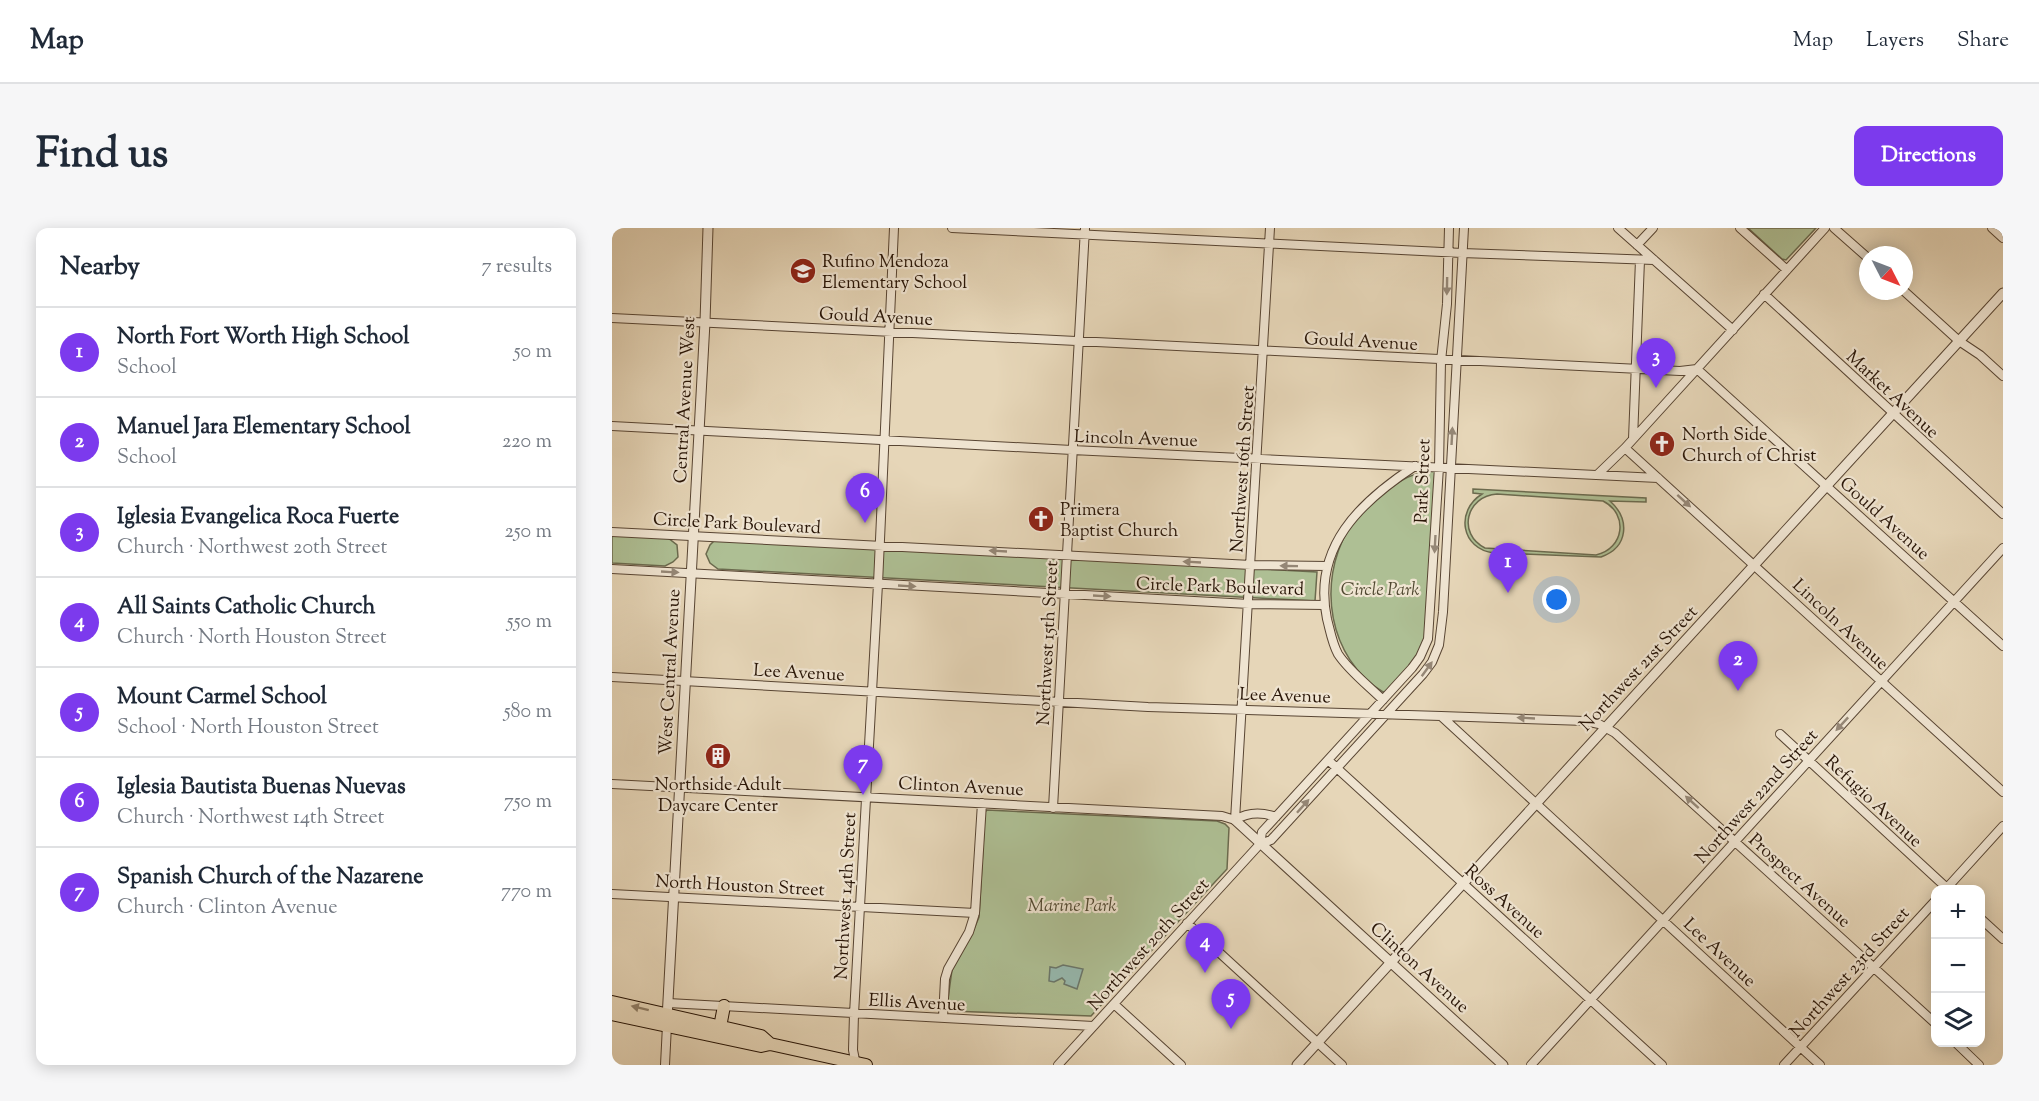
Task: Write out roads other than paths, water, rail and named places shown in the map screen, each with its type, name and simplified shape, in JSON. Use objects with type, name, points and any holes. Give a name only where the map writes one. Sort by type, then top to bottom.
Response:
[{"type":"main road","points":[[612,1002],[761,1036],[770,1044]]},
{"type":"main road","points":[[720,1027],[724,1006]]},
{"type":"main road","points":[[612,1014],[668,1014],[760,1046],[770,1044],[859,1064]]},
{"type":"street","name":"Central Avenue West","points":[[691,573],[708,228]]},
{"type":"street","name":"Northwest 14th Street","points":[[859,1064],[853,1050],[854,1014],[878,584],[894,228]]},
{"type":"street","points":[[952,228],[1084,232],[1448,253],[1654,260]]},
{"type":"street","name":"Northwest 16th Street","points":[[1235,820],[1270,228]]},
{"type":"street","name":"Park Street","points":[[1370,714],[1412,668],[1428,639],[1439,466],[1441,360],[1447,304],[1449,228]]},
{"type":"street","name":"Park Street","points":[[1388,713],[1432,662],[1439,645],[1464,228]]},
{"type":"street","points":[[1618,228],[1732,330]]},
{"type":"street","points":[[1637,245],[1653,228]]},
{"type":"street","points":[[1740,228],[1786,270]]},
{"type":"street","points":[[1597,475],[1625,448],[1825,228]]},
{"type":"street","points":[[1834,228],[1859,250]]},
{"type":"street","points":[[1992,228],[2003,238]]},
{"type":"street","name":"Northwest 15th Street","points":[[1053,808],[1084,232]]},
{"type":"street","points":[[1633,439],[1640,260]]},
{"type":"street","name":"Northwest 21st Street","points":[[1297,1065],[2003,292]]},
{"type":"street","name":"Market Avenue","points":[[1764,294],[2003,514]]},
{"type":"street","points":[[1913,299],[1959,341],[2003,376]]},
{"type":"street","name":"Gould Avenue","points":[[612,318],[1456,361],[1680,371],[1697,369],[2003,646]]},
{"type":"street","name":"Lincoln Avenue","points":[[612,426],[1659,478]]},
{"type":"street","name":"Lincoln Avenue","points":[[1625,448],[2003,792]]},
{"type":"street","points":[[1383,700],[1338,653],[1324,605],[1325,580],[1327,566],[1336,543],[1361,507],[1384,486],[1415,466]]},
{"type":"street","name":"Circle Park Boulevard","points":[[612,532],[1251,566],[1327,566]]},
{"type":"street","name":"Northwest 22nd Street","points":[[1531,1065],[2003,548]]},
{"type":"street","name":"Circle Park Boulevard","points":[[612,569],[1249,604],[1324,605]]},
{"type":"street","name":"West Central Avenue","points":[[668,1014],[691,573]]},
{"type":"street","name":"Lee Avenue","points":[[612,677],[1148,707],[1242,708],[1441,716],[1820,1065]]},
{"type":"street","name":"Northwest 20th Street","points":[[1058,1065],[1260,844],[1272,840],[1388,713]]},
{"type":"street","name":"Northwest 20th Street","points":[[1260,844],[1262,832],[1370,714]]},
{"type":"street","name":"Prospect Avenue","points":[[1441,716],[1585,721],[1616,733],[1931,1020]]},
{"type":"street","name":"Refugio Avenue","points":[[1780,734],[1943,885]]},
{"type":"street","name":"Ross Avenue","points":[[1328,760],[1662,1065]]},
{"type":"street","name":"Clinton Avenue","points":[[612,784],[1222,816],[1235,820],[1503,1065]]},
{"type":"street","points":[[942,1018],[948,969],[969,932],[975,913],[982,803]]},
{"type":"street","name":"Clinton Avenue","points":[[1235,820],[1248,813],[1268,814],[1276,817]]},
{"type":"street","points":[[1951,885],[2003,826]]},
{"type":"street","name":"North Houston Street","points":[[612,894],[975,913]]},
{"type":"street","name":"Northwest 23rd Street","points":[[1784,1065],[1931,904]]},
{"type":"street","points":[[1187,923],[1342,1065]]},
{"type":"street","points":[[1985,923],[2003,939]]},
{"type":"street","points":[[1114,1004],[1181,1065]]},
{"type":"street","name":"Ellis Avenue","points":[[668,1014],[724,1006],[1093,1026]]},
{"type":"street","points":[[665,1065],[668,1014]]},
{"type":"street","points":[[1960,1047],[1979,1065]]},
{"type":"water","points":[[1063,965],[1083,969],[1077,989],[1064,984],[1065,981],[1062,978],[1054,982],[1049,981],[1050,967],[1056,968]]},
{"type":"place","name":"Rufino Mendoza Elementary School","points":[[803,271]]},
{"type":"place","name":"Iglesia Evangelica Roca Fuerte","points":[[1656,388]]},
{"type":"place","name":"North Side Church of Christ","points":[[1662,444]]},
{"type":"place","name":"Primera Baptist Church","points":[[1041,519]]},
{"type":"place","name":"Iglesia Bautista Buenas Nuevas","points":[[865,523]]},
{"type":"place","name":"North Fort Worth High School","points":[[1508,593]]},
{"type":"place","name":"Manuel Jara Elementary School","points":[[1738,691]]},
{"type":"place","name":"Northside Adult Daycare Center","points":[[718,756]]},
{"type":"place","name":"Spanish Church of the Nazarene","points":[[863,795]]},
{"type":"place","name":"All Saints Catholic Church","points":[[1205,973]]},
{"type":"place","name":"Mount Carmel School","points":[[1231,1029]]},
{"type":"park label","name":"Circle Park","points":[[1380,589]]},
{"type":"park label","name":"Marine Park","points":[[1072,905]]}]
